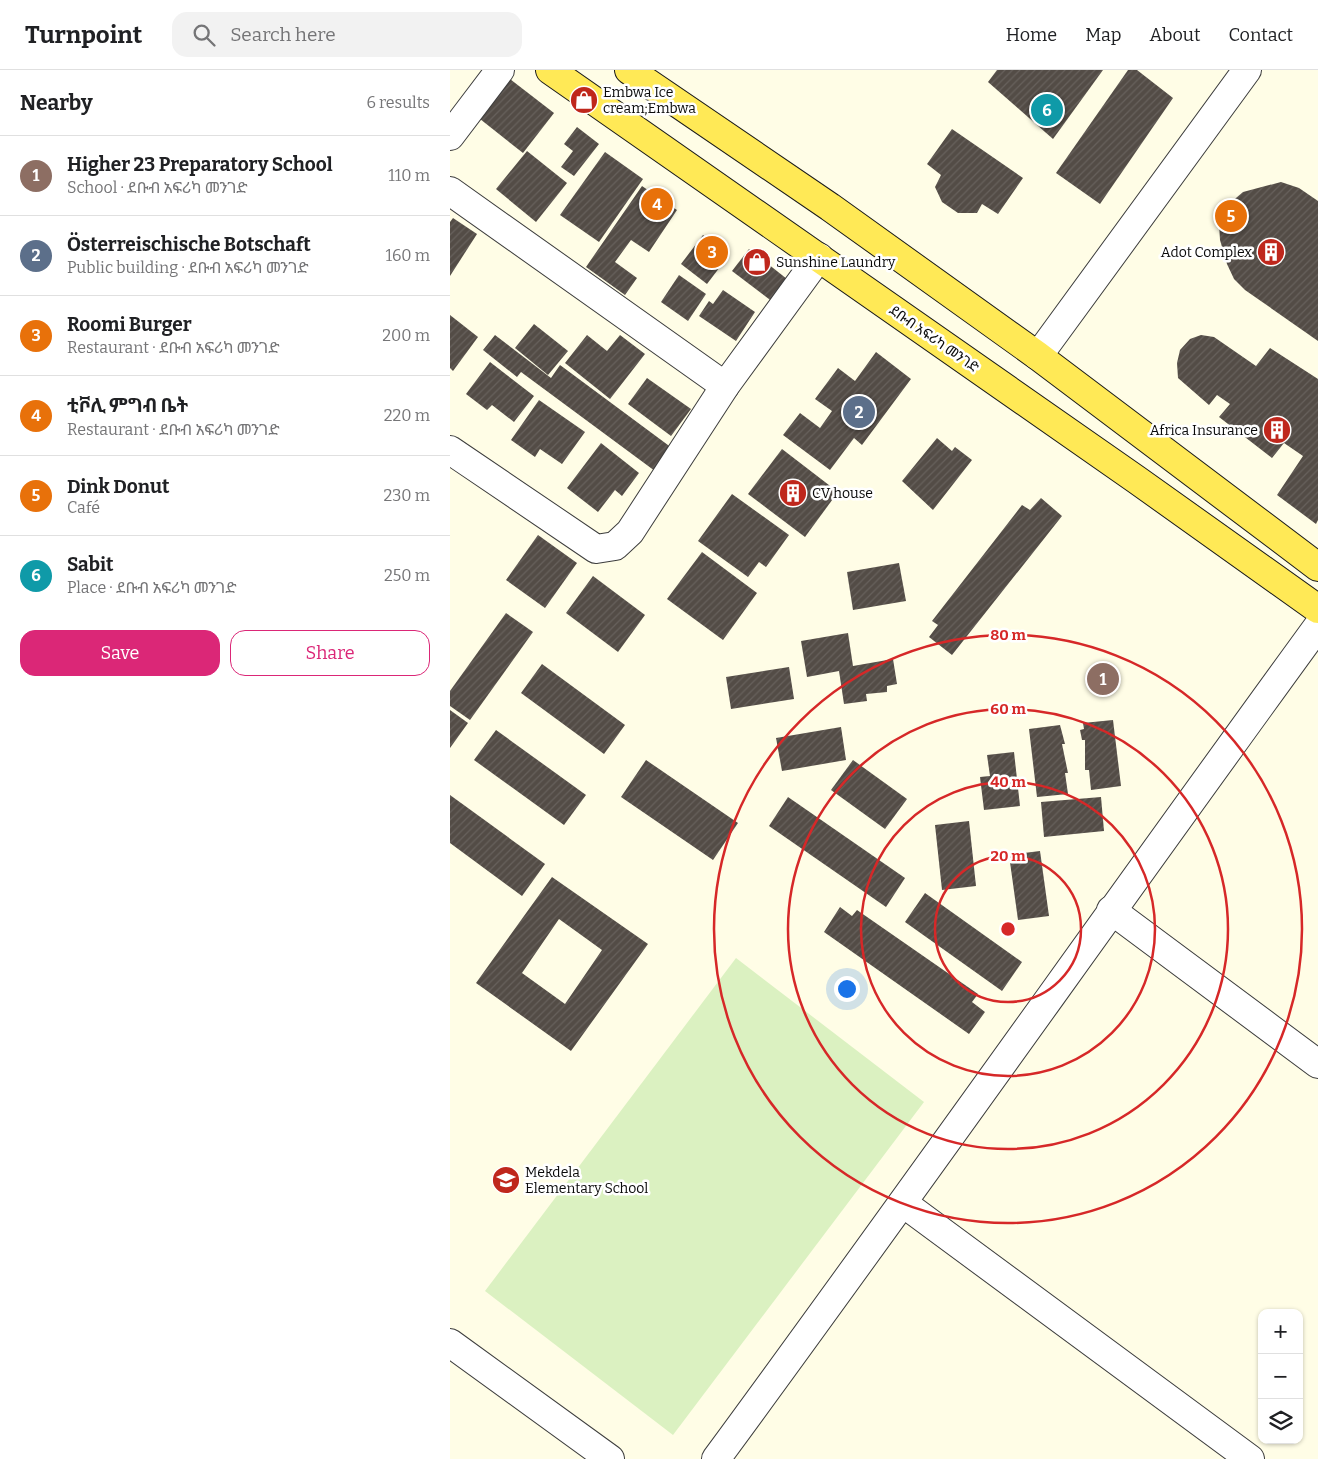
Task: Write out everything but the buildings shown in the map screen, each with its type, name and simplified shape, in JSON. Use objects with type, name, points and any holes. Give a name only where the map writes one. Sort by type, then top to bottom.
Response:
[{"type":"main road","name":"ደቡብ አፍሪካ መንገድ","points":[[550,70],[1318,609]]},
{"type":"main road","points":[[629,70],[830,207],[1038,356],[1318,567]]},
{"type":"street","points":[[450,136],[500,70]]},
{"type":"street","points":[[1038,356],[1247,70]]},
{"type":"street","points":[[450,190],[725,386]]},
{"type":"street","points":[[450,450],[596,549],[615,546],[630,532],[725,386],[819,257]]},
{"type":"street","points":[[716,1459],[904,1203],[1111,910],[1318,626]]},
{"type":"street","points":[[1111,910],[1318,1064]]},
{"type":"street","points":[[904,1203],[1250,1459]]},
{"type":"street","points":[[450,1343],[610,1459]]},
{"type":"green space","points":[[736,958],[924,1102],[673,1435],[485,1291]]},
{"type":"place","name":"Embwa Ice cream;Embwa","points":[[584,100]]},
{"type":"place","name":"Sabit","points":[[1047,110]]},
{"type":"place","name":"ቲቮሊ ምግብ ቤት","points":[[657,204]]},
{"type":"place","name":"Dink Donut","points":[[1231,216]]},
{"type":"place","name":"Roomi Burger","points":[[712,252]]},
{"type":"place","name":"Adot Complex","points":[[1271,252]]},
{"type":"place","name":"Sunshine Laundry","points":[[757,262]]},
{"type":"place","name":"Österreischische Botschaft","points":[[859,412]]},
{"type":"place","name":"Africa Insurance","points":[[1277,430]]},
{"type":"place","name":"CV house","points":[[793,493]]},
{"type":"place","name":"Higher 23 Preparatory School","points":[[1103,679]]},
{"type":"place","name":"Mekdela Elementary School","points":[[506,1180]]}]
